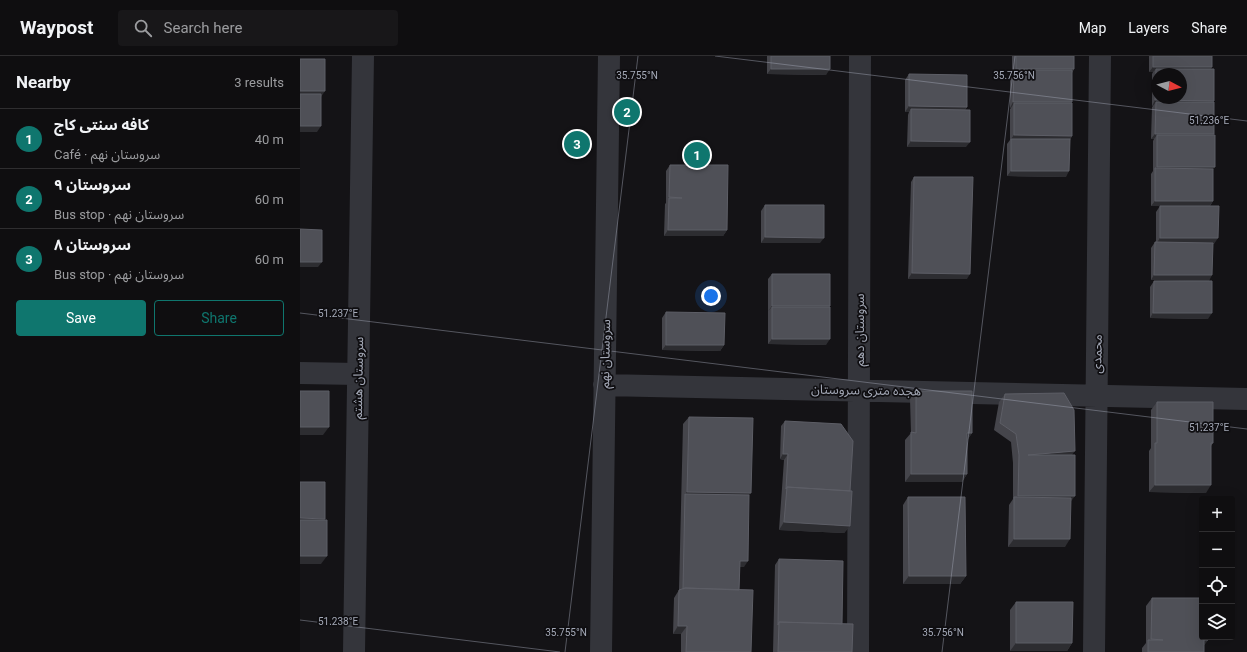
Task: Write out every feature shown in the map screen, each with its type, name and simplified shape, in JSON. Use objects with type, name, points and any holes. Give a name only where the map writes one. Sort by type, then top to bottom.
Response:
[{"type":"street","name":"سروستان هشتم","points":[[354,652],[363,56]]},
{"type":"street","name":"سروستان نهم","points":[[601,652],[608,56]]},
{"type":"street","name":"سروستان دهم","points":[[858,652],[860,56]]},
{"type":"street","name":"محمدی","points":[[1094,652],[1100,56]]},
{"type":"street","points":[[300,373],[358,374]]},
{"type":"street","name":"هجده متری سروستان","points":[[604,385],[1247,399]]},
{"type":"building","points":[[771,56],[830,56],[830,69],[771,69]]},
{"type":"building","points":[[1016,56],[1074,56],[1074,69],[1016,69]]},
{"type":"building","points":[[1153,56],[1212,56],[1212,67],[1153,67]]},
{"type":"building","points":[[300,59],[325,59],[325,91],[300,91]]},
{"type":"building","points":[[1187,69],[1214,69],[1214,101],[1187,101]]},
{"type":"building","points":[[1014,70],[1072,70],[1072,102],[1013,102]]},
{"type":"building","points":[[909,74],[967,75],[967,107],[909,106]]},
{"type":"building","points":[[300,94],[321,94],[321,126],[300,126]]},
{"type":"building","points":[[1214,102],[1214,134],[1155,134],[1156,104]]},
{"type":"building","points":[[1014,103],[1072,103],[1072,136],[1014,135]]},
{"type":"building","points":[[911,109],[970,110],[970,142],[911,141]]},
{"type":"building","points":[[1157,135],[1215,135],[1215,167],[1157,167]]},
{"type":"building","points":[[1011,139],[1070,139],[1069,171],[1011,171]]},
{"type":"building","points":[[670,165],[728,165],[727,230],[668,230],[669,198],[682,198],[669,197]]},
{"type":"building","points":[[1155,168],[1213,169],[1213,201],[1155,201]]},
{"type":"building","points":[[914,177],[973,177],[970,274],[912,273]]},
{"type":"building","points":[[765,205],[824,205],[824,238],[765,237]]},
{"type":"building","points":[[1160,206],[1219,206],[1218,238],[1160,238]]},
{"type":"building","points":[[300,229],[322,230],[322,262],[300,262]]},
{"type":"building","points":[[1155,242],[1213,243],[1212,275],[1154,275]]},
{"type":"building","points":[[772,274],[830,274],[830,306],[772,306]]},
{"type":"building","points":[[1154,281],[1212,281],[1212,313],[1153,313]]},
{"type":"building","points":[[772,307],[830,307],[830,339],[772,339]]},
{"type":"building","points":[[666,312],[725,313],[724,345],[666,345]]},
{"type":"building","points":[[300,391],[329,391],[329,427],[300,427]]},
{"type":"building","points":[[916,391],[972,391],[972,433],[967,433],[967,474],[911,474],[911,432],[916,433]]},
{"type":"building","points":[[1064,393],[1074,410],[1075,451],[1028,455],[1075,455],[1075,496],[1018,496],[1019,455],[1016,434],[1000,423],[1005,394]]},
{"type":"building","points":[[1157,402],[1213,402],[1211,485],[1155,485]]},
{"type":"building","points":[[689,417],[753,418],[751,493],[687,492]]},
{"type":"building","points":[[785,421],[841,424],[853,441],[850,491],[787,487],[786,489],[788,454],[783,454]]},
{"type":"building","points":[[300,482],[325,482],[325,519],[300,518]]},
{"type":"building","points":[[787,487],[852,491],[850,526],[784,522]]},
{"type":"building","points":[[685,494],[749,495],[748,561],[740,561],[739,590],[683,589]]},
{"type":"building","points":[[908,497],[965,497],[966,576],[909,576]]},
{"type":"building","points":[[1014,497],[1071,498],[1070,539],[1014,539]]},
{"type":"building","points":[[300,520],[327,520],[327,556],[300,556]]},
{"type":"building","points":[[779,559],[843,561],[842,624],[779,622],[778,625]]},
{"type":"building","points":[[685,588],[753,590],[751,652],[686,652],[687,626],[678,626],[679,590]]},
{"type":"building","points":[[1152,598],[1199,598],[1199,640],[1204,640],[1204,652],[1148,652],[1148,640],[1163,640],[1151,639]]},
{"type":"building","points":[[1016,602],[1073,602],[1072,643],[1016,643]]},
{"type":"building","points":[[779,622],[853,624],[852,652],[778,652]]},
{"type":"place","name":"سروستان ٩","points":[[627,112]]},
{"type":"place","name":"سروستان ٨","points":[[577,144]]},
{"type":"place","name":"کافه سنتی کاج","points":[[697,155]]}]
